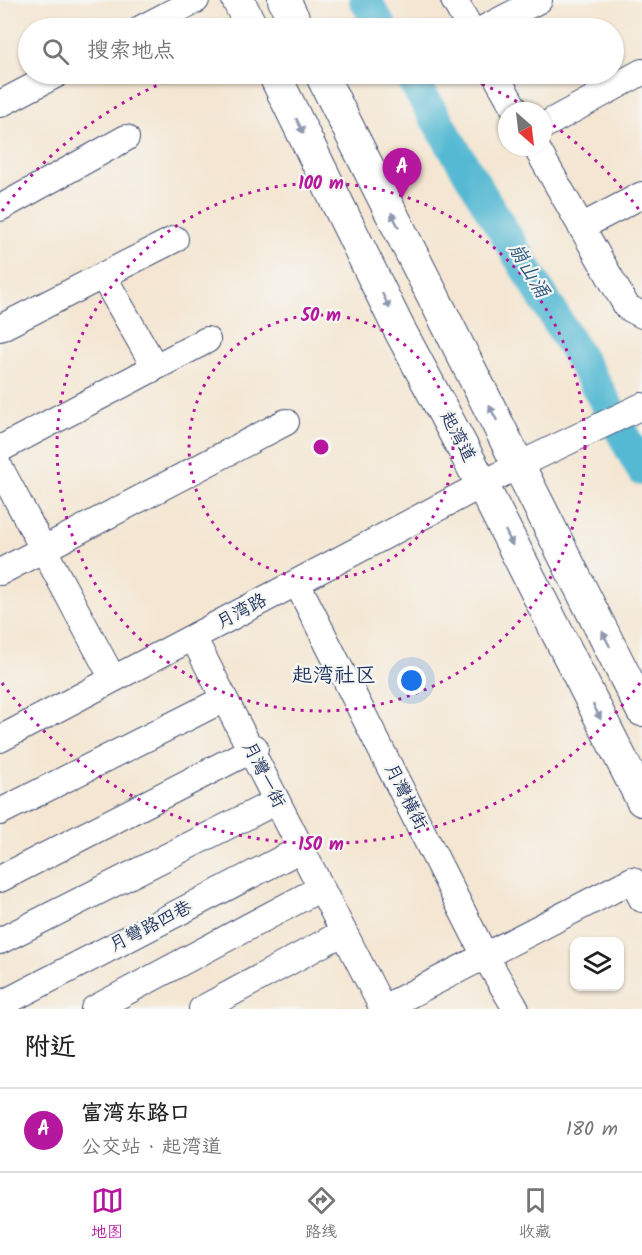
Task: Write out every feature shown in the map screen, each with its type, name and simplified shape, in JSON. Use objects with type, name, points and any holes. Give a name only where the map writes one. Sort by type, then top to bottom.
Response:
[{"type":"main road","points":[[238,0],[247,18]]},
{"type":"main road","points":[[284,0],[293,18]]},
{"type":"main road","name":"起湾道","points":[[279,84],[397,325],[483,486],[642,800]]},
{"type":"main road","points":[[326,84],[642,710]]},
{"type":"street","points":[[161,18],[196,0]]},
{"type":"street","points":[[454,0],[464,18]]},
{"type":"street","points":[[504,18],[539,0]]},
{"type":"street","points":[[624,82],[642,72]]},
{"type":"street","points":[[0,104],[38,84]]},
{"type":"street","points":[[501,84],[511,102]]},
{"type":"street","points":[[552,121],[620,84]]},
{"type":"street","points":[[0,208],[126,138]]},
{"type":"street","points":[[541,156],[627,308],[642,315]]},
{"type":"street","points":[[581,227],[642,195]]},
{"type":"street","points":[[0,328],[175,239]]},
{"type":"street","points":[[103,276],[155,367]]},
{"type":"street","points":[[0,449],[207,340]]},
{"type":"street","name":"月湾路","points":[[0,738],[483,486],[519,465],[642,406]]},
{"type":"street","points":[[0,573],[286,422]]},
{"type":"street","points":[[0,468],[113,680]]},
{"type":"street","name":"月灣橫街","points":[[297,583],[485,956],[516,1009]]},
{"type":"street","name":"月灣一街","points":[[193,637],[253,749],[382,1009]]},
{"type":"street","points":[[0,812],[222,700]]},
{"type":"street","points":[[0,879],[253,749]]},
{"type":"street","points":[[0,941],[277,801]]},
{"type":"street","name":"月彎路四巷","points":[[0,1005],[301,849]]},
{"type":"street","points":[[94,1009],[321,888]]},
{"type":"street","points":[[382,1009],[485,956],[637,889]]},
{"type":"street","points":[[202,1009],[344,932]]},
{"type":"waterway","name":"崩山涌","points":[[365,0],[376,18]]},
{"type":"waterway","name":"崩山涌","points":[[415,84],[600,392],[642,470]]},
{"type":"place","name":"富湾东路口","points":[[402,198]]},
{"type":"district","name":"起湾社区","points":[[334,676]]}]
